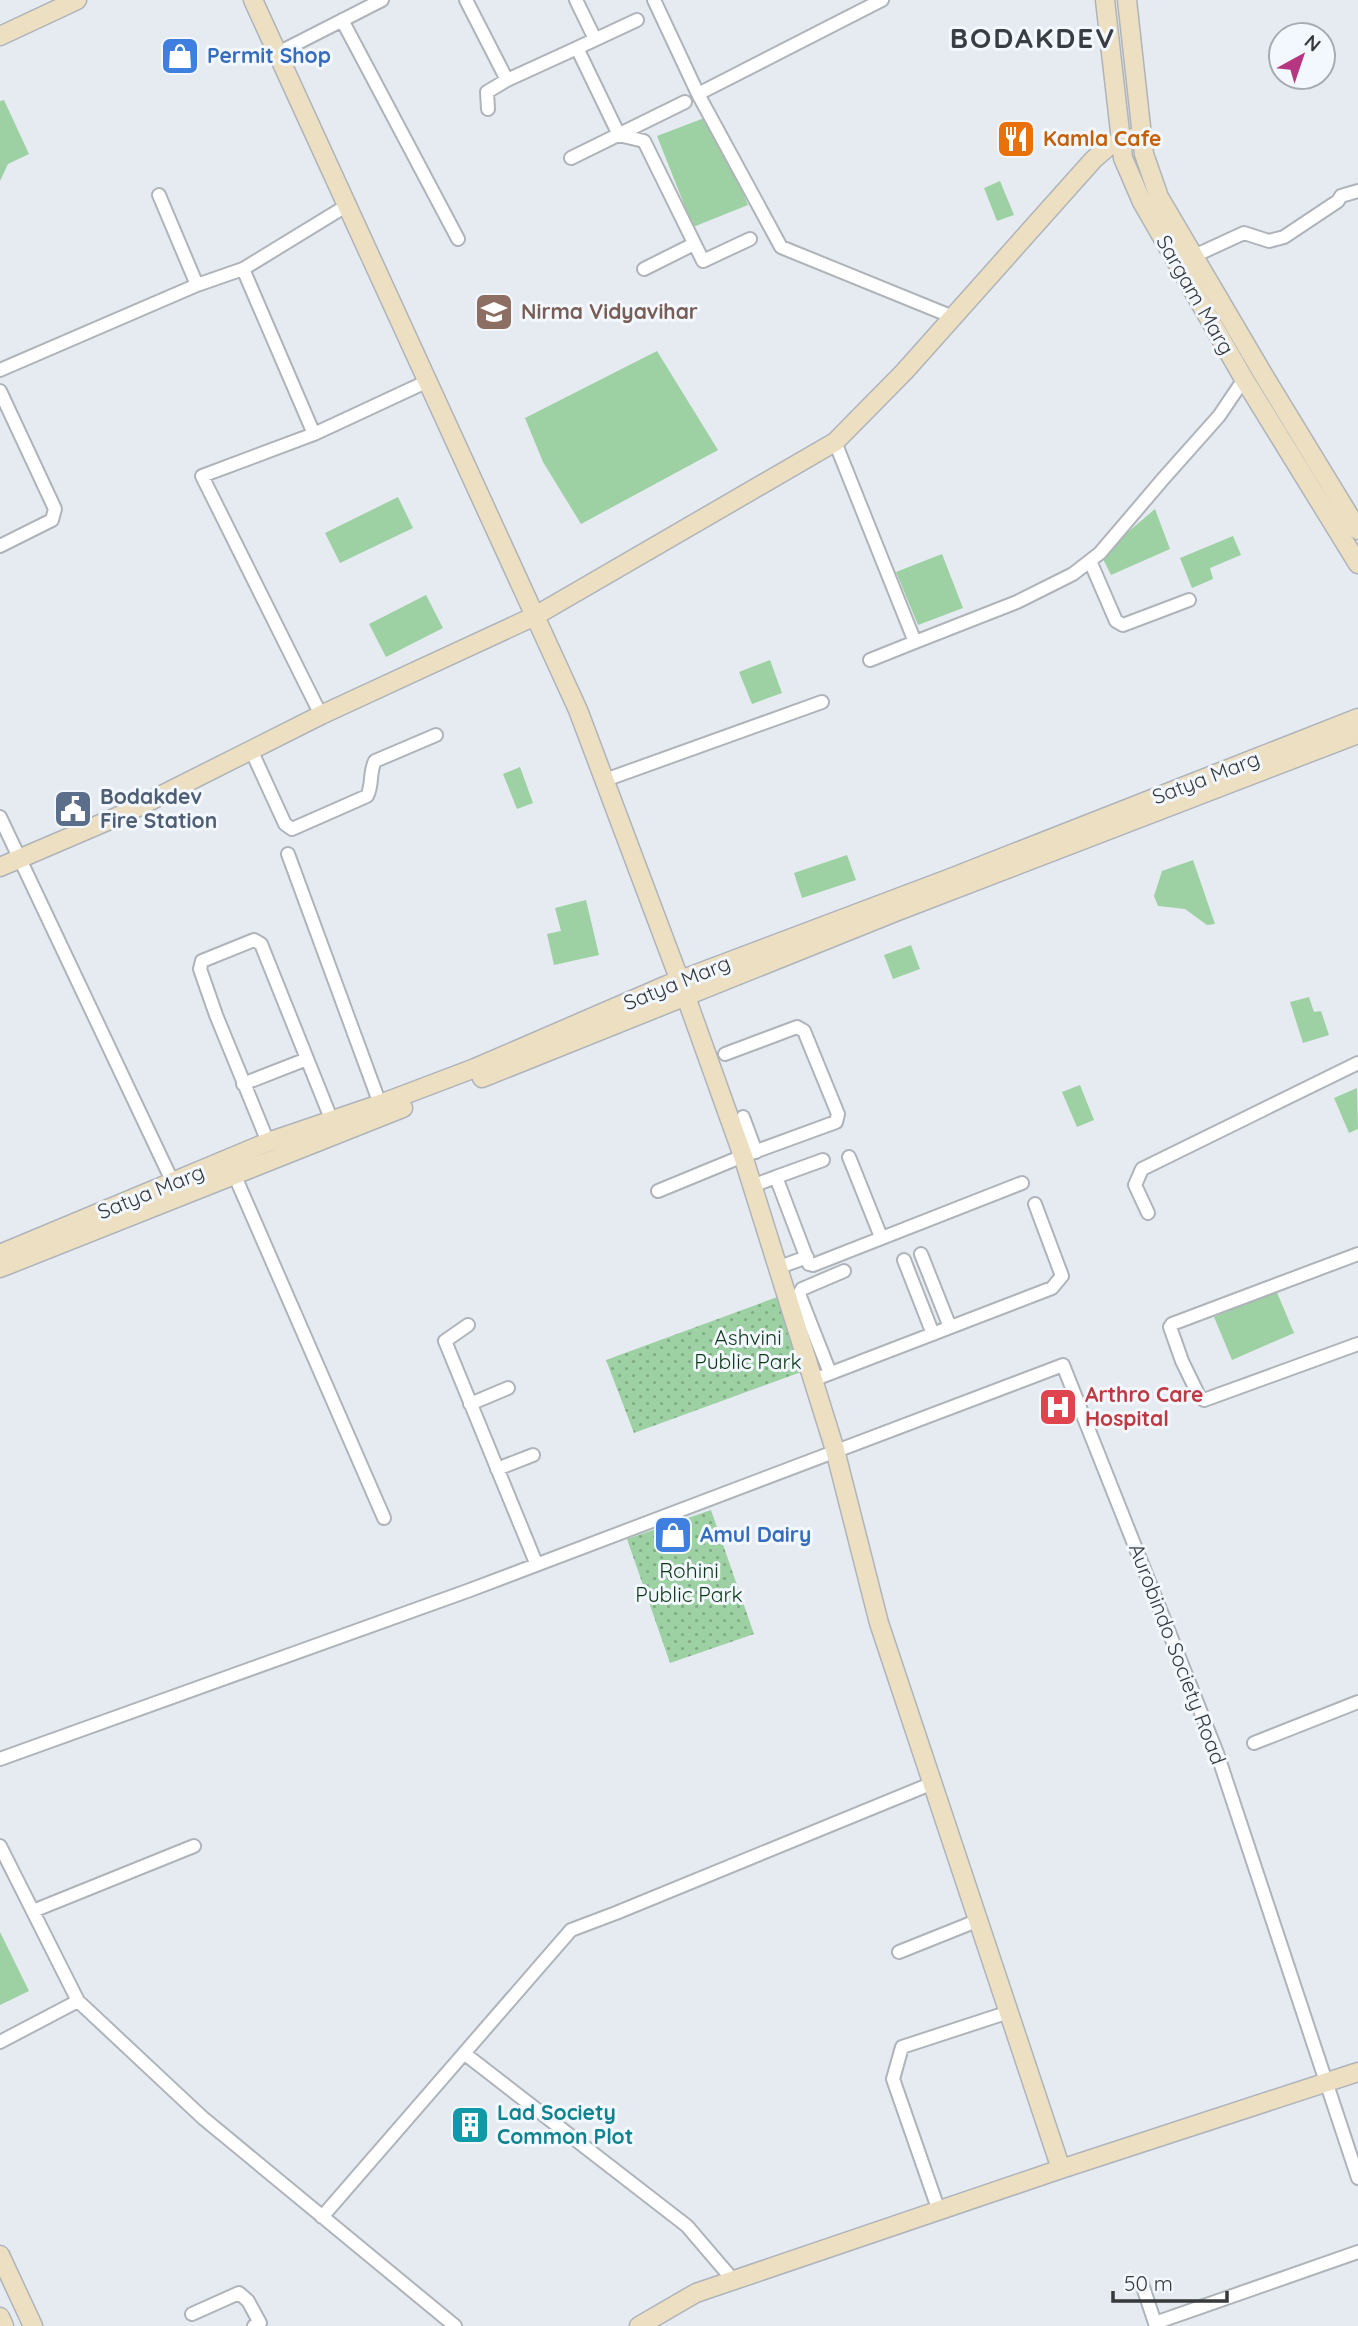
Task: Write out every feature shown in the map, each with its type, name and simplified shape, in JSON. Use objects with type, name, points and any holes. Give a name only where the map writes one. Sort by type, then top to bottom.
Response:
[{"type":"street","points":[[0,36],[77,0]]},
{"type":"street","points":[[253,0],[578,710],[682,989],[750,1154]]},
{"type":"street","points":[[276,54],[382,0]]},
{"type":"street","points":[[466,0],[507,80]]},
{"type":"street","points":[[576,0],[595,39]]},
{"type":"street","points":[[654,0],[698,94],[781,247],[953,317]]},
{"type":"street","points":[[698,94],[882,0]]},
{"type":"street","name":"Sargam Marg","points":[[1105,0],[1123,158],[1142,202],[1244,379],[1358,564]]},
{"type":"street","name":"Sargam Marg","points":[[1127,0],[1144,155],[1159,197],[1358,530]]},
{"type":"street","points":[[342,20],[458,239]]},
{"type":"street","points":[[488,109],[487,92],[507,80],[637,20]]},
{"type":"street","points":[[577,48],[619,135]]},
{"type":"street","points":[[571,158],[685,102]]},
{"type":"street","points":[[619,135],[644,141],[703,261],[750,239]]},
{"type":"street","points":[[0,867],[126,813],[321,715],[535,616],[835,442],[904,372],[1093,160],[1110,145],[1142,135]]},
{"type":"street","points":[[1194,256],[1244,233],[1269,241],[1284,237],[1338,201],[1341,196],[1358,191]]},
{"type":"street","points":[[159,195],[197,285]]},
{"type":"street","points":[[0,370],[197,285],[243,269],[346,206]]},
{"type":"street","points":[[644,269],[694,244]]},
{"type":"street","points":[[243,269],[314,434]]},
{"type":"street","points":[[870,660],[1017,602],[1073,574],[1100,553],[1219,416],[1244,379]]},
{"type":"street","points":[[321,715],[202,476],[314,434],[428,381]]},
{"type":"street","points":[[0,391],[55,509],[52,520],[1,543]]},
{"type":"street","points":[[835,442],[915,642]]},
{"type":"street","points":[[1090,561],[1116,621],[1123,625],[1189,600]]},
{"type":"street","points":[[605,780],[822,702]]},
{"type":"street","name":"Satya Marg","points":[[1,1254],[176,1189],[234,1174],[985,864],[1358,718]]},
{"type":"street","name":"Satya Marg","points":[[176,1189],[268,1142],[380,1104],[682,989],[898,911],[1358,734]]},
{"type":"street","points":[[252,752],[285,824],[292,830],[367,796],[371,788],[374,761],[436,735]]},
{"type":"street","points":[[0,817],[176,1189]]},
{"type":"street","points":[[288,854],[380,1104]]},
{"type":"street","points":[[268,1142],[200,969],[202,961],[254,940],[261,944],[332,1121]]},
{"type":"street","points":[[657,1191],[836,1122],[838,1114],[804,1031],[797,1027],[725,1054]]},
{"type":"street","points":[[243,1084],[307,1059]]},
{"type":"street","points":[[1147,1213],[1135,1185],[1142,1169],[1358,1063]]},
{"type":"street","points":[[743,1117],[750,1154],[752,1186],[777,1268],[830,1373]]},
{"type":"street","points":[[849,1157],[881,1237]]},
{"type":"street","points":[[752,1186],[823,1160]]},
{"type":"street","points":[[234,1174],[384,1518]]},
{"type":"street","points":[[776,1177],[809,1264],[813,1265],[1022,1183]]},
{"type":"street","points":[[813,1380],[1052,1287],[1062,1276],[1035,1204]]},
{"type":"street","points":[[920,1254],[950,1327]]},
{"type":"street","points":[[1358,1254],[1268,1286],[1170,1326],[1182,1361],[1199,1396],[1204,1400],[1358,1344]]},
{"type":"street","points":[[777,1268],[807,1257]]},
{"type":"street","points":[[904,1260],[933,1334]]},
{"type":"street","points":[[844,1271],[802,1289],[799,1294],[800,1316],[813,1380],[835,1450],[879,1623],[1061,2169]]},
{"type":"street","points":[[468,1325],[445,1341],[536,1563]]},
{"type":"street","name":"Aurobindo Society Road","points":[[835,1450],[1063,1365],[1217,1754],[1358,2178]]},
{"type":"street","points":[[470,1404],[508,1388]]},
{"type":"street","points":[[0,1759],[470,1590],[835,1450]]},
{"type":"street","points":[[497,1469],[533,1455]]},
{"type":"street","points":[[1254,1743],[1358,1702]]},
{"type":"street","points":[[322,2217],[571,1930],[933,1783]]},
{"type":"street","points":[[0,1846],[78,2001],[203,2118],[455,2326]]},
{"type":"street","points":[[33,1910],[194,1846]]},
{"type":"street","points":[[900,1952],[979,1920]]},
{"type":"street","points":[[0,2042],[78,2001]]},
{"type":"street","points":[[939,2211],[893,2079],[902,2047],[1009,2012]]},
{"type":"street","points":[[465,2054],[687,2226],[734,2281]]},
{"type":"street","points":[[639,2326],[696,2293],[1358,2072]]},
{"type":"street","points":[[1142,2284],[1155,2325],[1358,2252]]},
{"type":"street","points":[[0,2255],[33,2326]]},
{"type":"street","points":[[192,2314],[239,2293],[248,2301],[260,2323],[254,2326]]},
{"type":"street","points":[[0,2317],[4,2326]]},
{"type":"green space","points":[[4,100],[29,154],[8,164],[0,181],[0,101]]},
{"type":"green space","points":[[712,115],[748,205],[693,227],[657,136]]},
{"type":"green space","points":[[1000,181],[1014,215],[997,221],[984,188]]},
{"type":"green space","points":[[657,351],[718,450],[581,524],[543,462],[525,418]]},
{"type":"green space","points":[[398,497],[413,528],[340,563],[325,533]]},
{"type":"green space","points":[[1155,509],[1170,549],[1111,575],[1101,555]]},
{"type":"green space","points":[[1233,536],[1241,555],[1210,568],[1213,579],[1192,588],[1180,558]]},
{"type":"green space","points":[[942,554],[963,608],[918,625],[896,572]]},
{"type":"green space","points":[[426,595],[443,628],[386,657],[369,624]]},
{"type":"green space","points":[[770,660],[782,693],[752,704],[739,672]]},
{"type":"green space","points":[[520,767],[533,803],[517,809],[503,774]]},
{"type":"green space","points":[[847,855],[856,880],[802,898],[794,873]]},
{"type":"green space","points":[[1193,860],[1215,924],[1207,925],[1185,909],[1158,906],[1154,896],[1162,871]]},
{"type":"green space","points":[[586,900],[599,955],[554,965],[547,934],[561,931],[555,908]]},
{"type":"green space","points":[[911,945],[920,969],[893,979],[884,955]]},
{"type":"green space","points":[[1309,997],[1314,1012],[1321,1011],[1329,1035],[1303,1043],[1290,1002]]},
{"type":"green space","points":[[1080,1085],[1094,1120],[1077,1127],[1062,1092]]},
{"type":"green space","points":[[1357,1088],[1358,1129],[1349,1133],[1334,1098]]},
{"type":"green space","points":[[1276,1290],[1294,1333],[1232,1360],[1214,1317]]},
{"type":"green space","name":"Ashvini Public Park","points":[[780,1296],[804,1371],[634,1433],[606,1360]]},
{"type":"green space","name":"Rohini Public Park","points":[[711,1510],[754,1634],[670,1663],[627,1539]]},
{"type":"green space","points":[[0,1932],[29,1991],[0,2005]]},
{"type":"place","name":"Permit Shop","points":[[180,56]]},
{"type":"place","name":"Kamla Cafe","points":[[1016,139]]},
{"type":"place","name":"Nirma Vidyavihar","points":[[494,312]]},
{"type":"place","name":"Bodakdev Fire Station","points":[[73,809]]},
{"type":"place","name":"Arthro Care Hospital","points":[[1058,1407]]},
{"type":"place","name":"Amul Dairy","points":[[673,1535]]},
{"type":"place","name":"Lad Society Common Plot","points":[[470,2125]]},
{"type":"district","name":"BODAKDEV","points":[[1033,38]]}]
